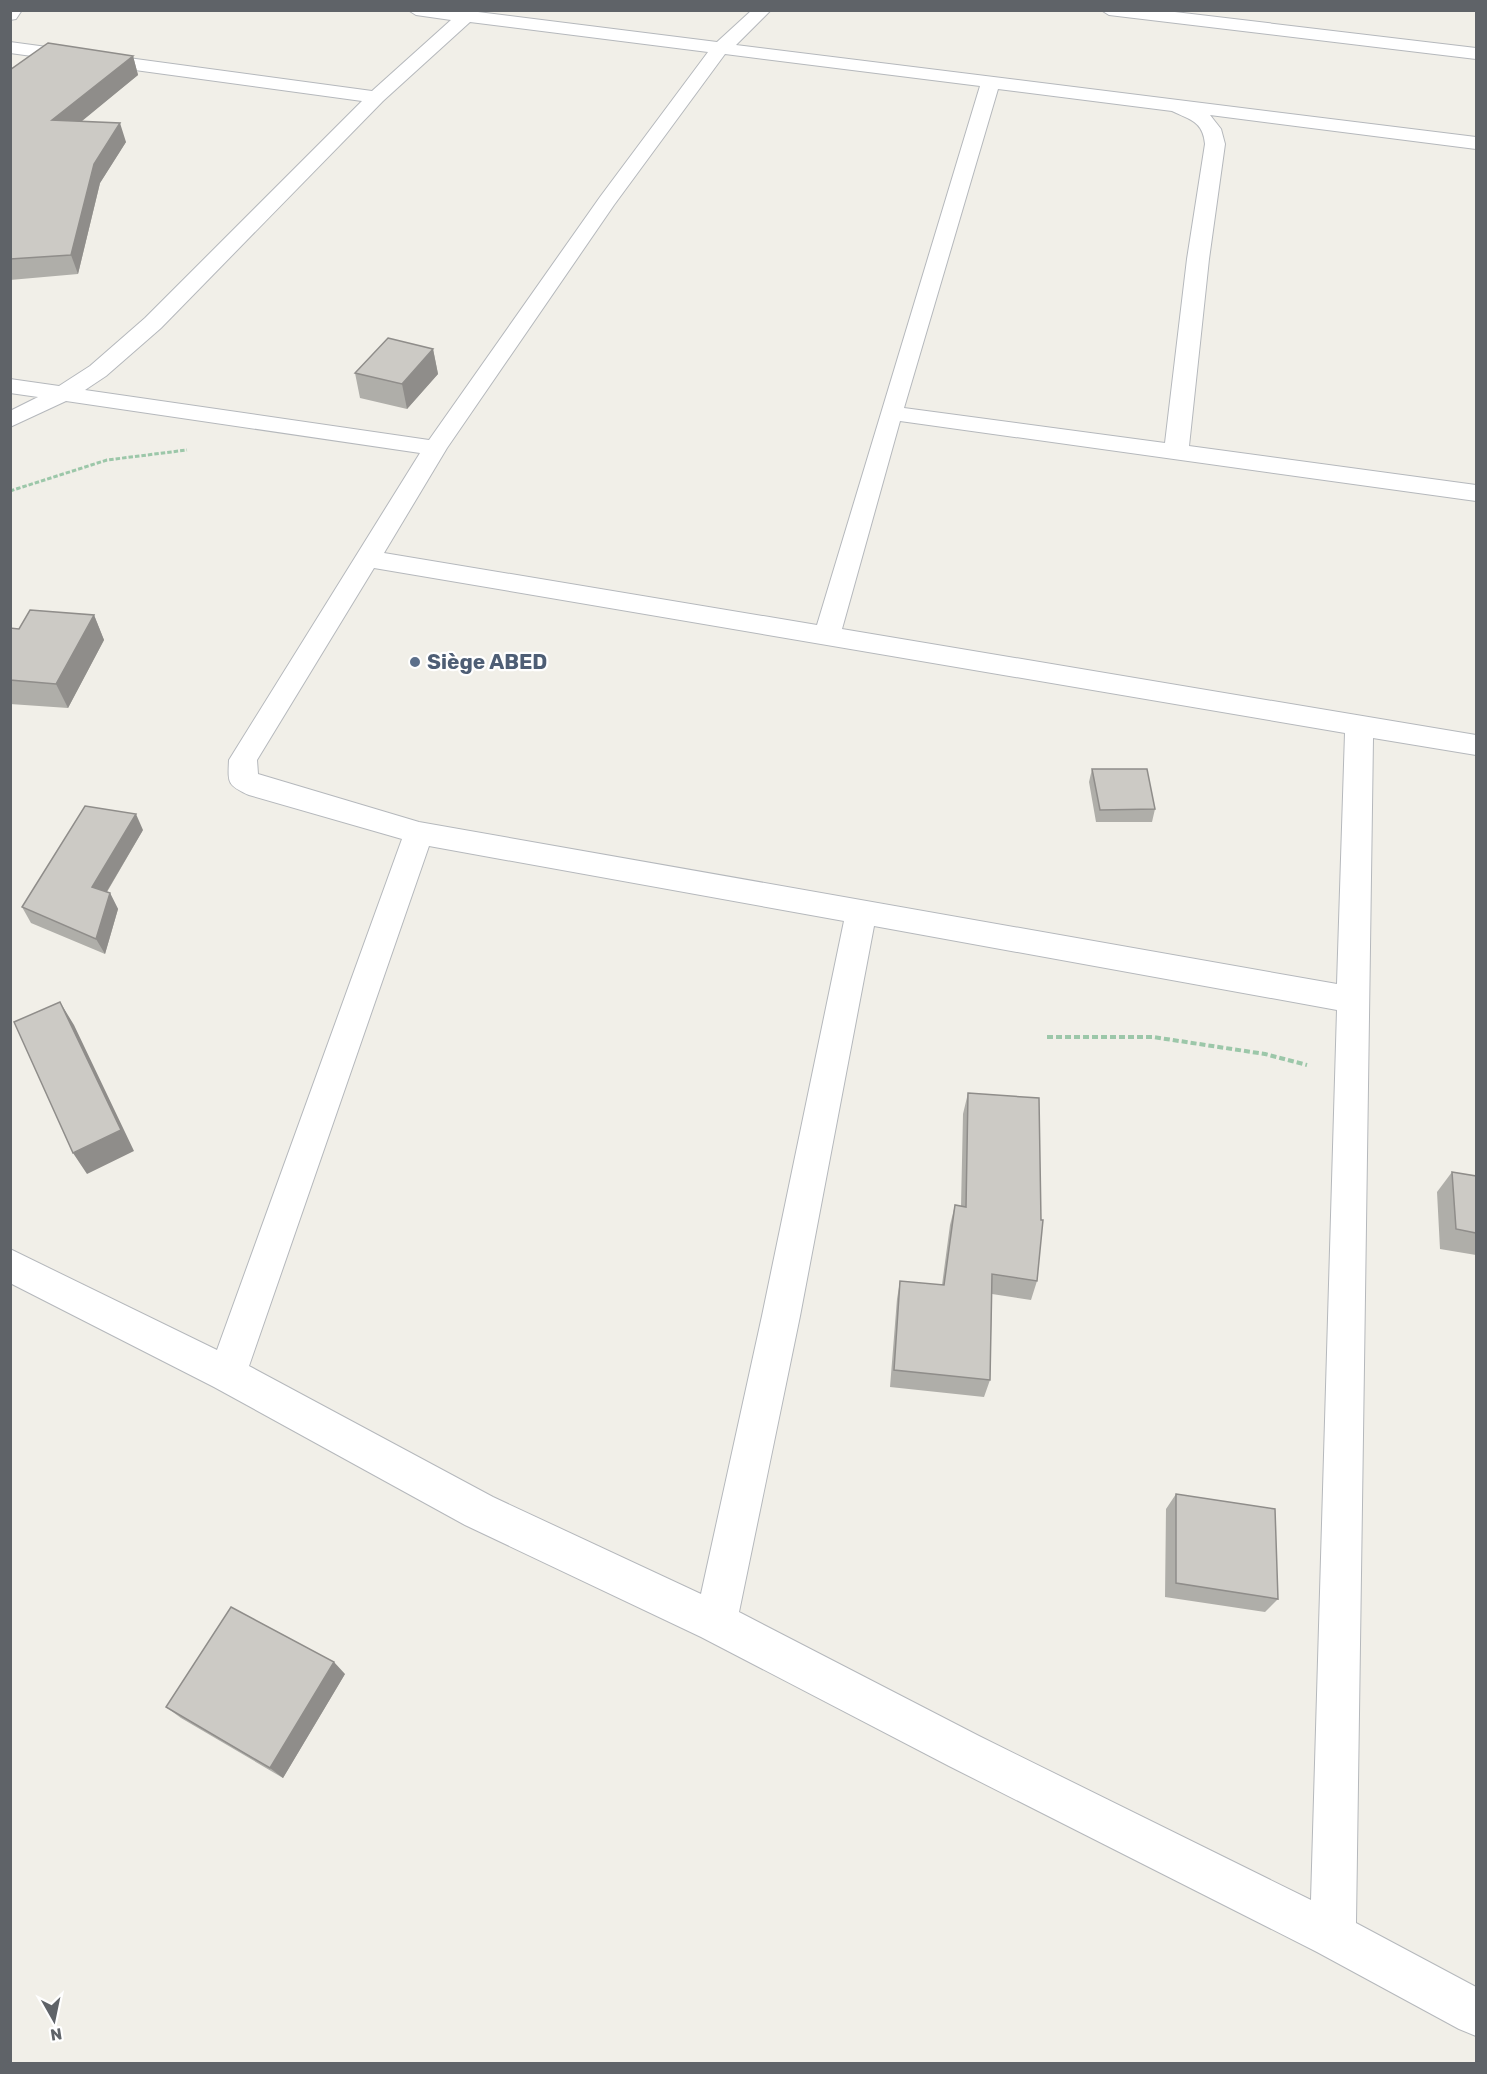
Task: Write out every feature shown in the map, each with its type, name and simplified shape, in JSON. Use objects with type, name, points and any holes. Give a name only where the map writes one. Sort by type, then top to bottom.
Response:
[{"type":"street","points":[[10,15],[14,10]]},
{"type":"street","points":[[416,10],[1476,142]]},
{"type":"street","points":[[763,10],[720,49],[607,201],[435,448],[243,760],[243,780],[259,787],[419,833],[1353,1000]]},
{"type":"street","points":[[1109,10],[1476,54]]},
{"type":"street","points":[[10,420],[64,393],[98,371],[153,323],[376,98],[465,17]]},
{"type":"street","points":[[10,46],[376,98]]},
{"type":"street","points":[[827,635],[991,82]]},
{"type":"street","points":[[1174,104],[1207,121],[1215,131],[1176,452]]},
{"type":"street","points":[[10,386],[435,448]]},
{"type":"street","points":[[891,413],[1476,493]]},
{"type":"street","points":[[366,558],[1476,745]]},
{"type":"street","points":[[1333,1936],[1359,725]]},
{"type":"street","points":[[227,1374],[419,833]]},
{"type":"street","points":[[716,1622],[781,1316],[861,912]]},
{"type":"street","points":[[10,1265],[227,1374],[479,1511],[716,1622],[964,1751],[1333,1936],[1476,2012]]},
{"type":"path","points":[[10,491],[107,460],[198,449]]},
{"type":"path","points":[[1047,1037],[1153,1037],[1265,1054],[1351,1077]]},
{"type":"building","points":[[48,43],[133,56],[52,120],[120,123],[94,164],[71,255],[10,259],[10,70]]},
{"type":"building","points":[[388,338],[433,349],[402,384],[355,373]]},
{"type":"building","points":[[30,610],[94,615],[56,684],[10,680],[10,628],[19,629]]},
{"type":"building","points":[[1092,769],[1147,769],[1155,809],[1100,810]]},
{"type":"building","points":[[85,806],[136,814],[92,887],[110,893],[96,939],[22,907]]},
{"type":"building","points":[[60,1002],[121,1130],[73,1153],[14,1022]]},
{"type":"building","points":[[968,1093],[1039,1098],[1041,1220],[1043,1220],[1037,1281],[992,1274],[990,1380],[894,1370],[900,1281],[944,1285],[955,1205],[966,1207]]},
{"type":"building","points":[[1452,1172],[1476,1176],[1476,1233],[1456,1229]]},
{"type":"building","points":[[1176,1494],[1275,1509],[1278,1599],[1176,1583]]},
{"type":"building","points":[[231,1607],[334,1662],[270,1768],[166,1707]]},
{"type":"place","name":"Siège ABED","points":[[415,662]]}]
